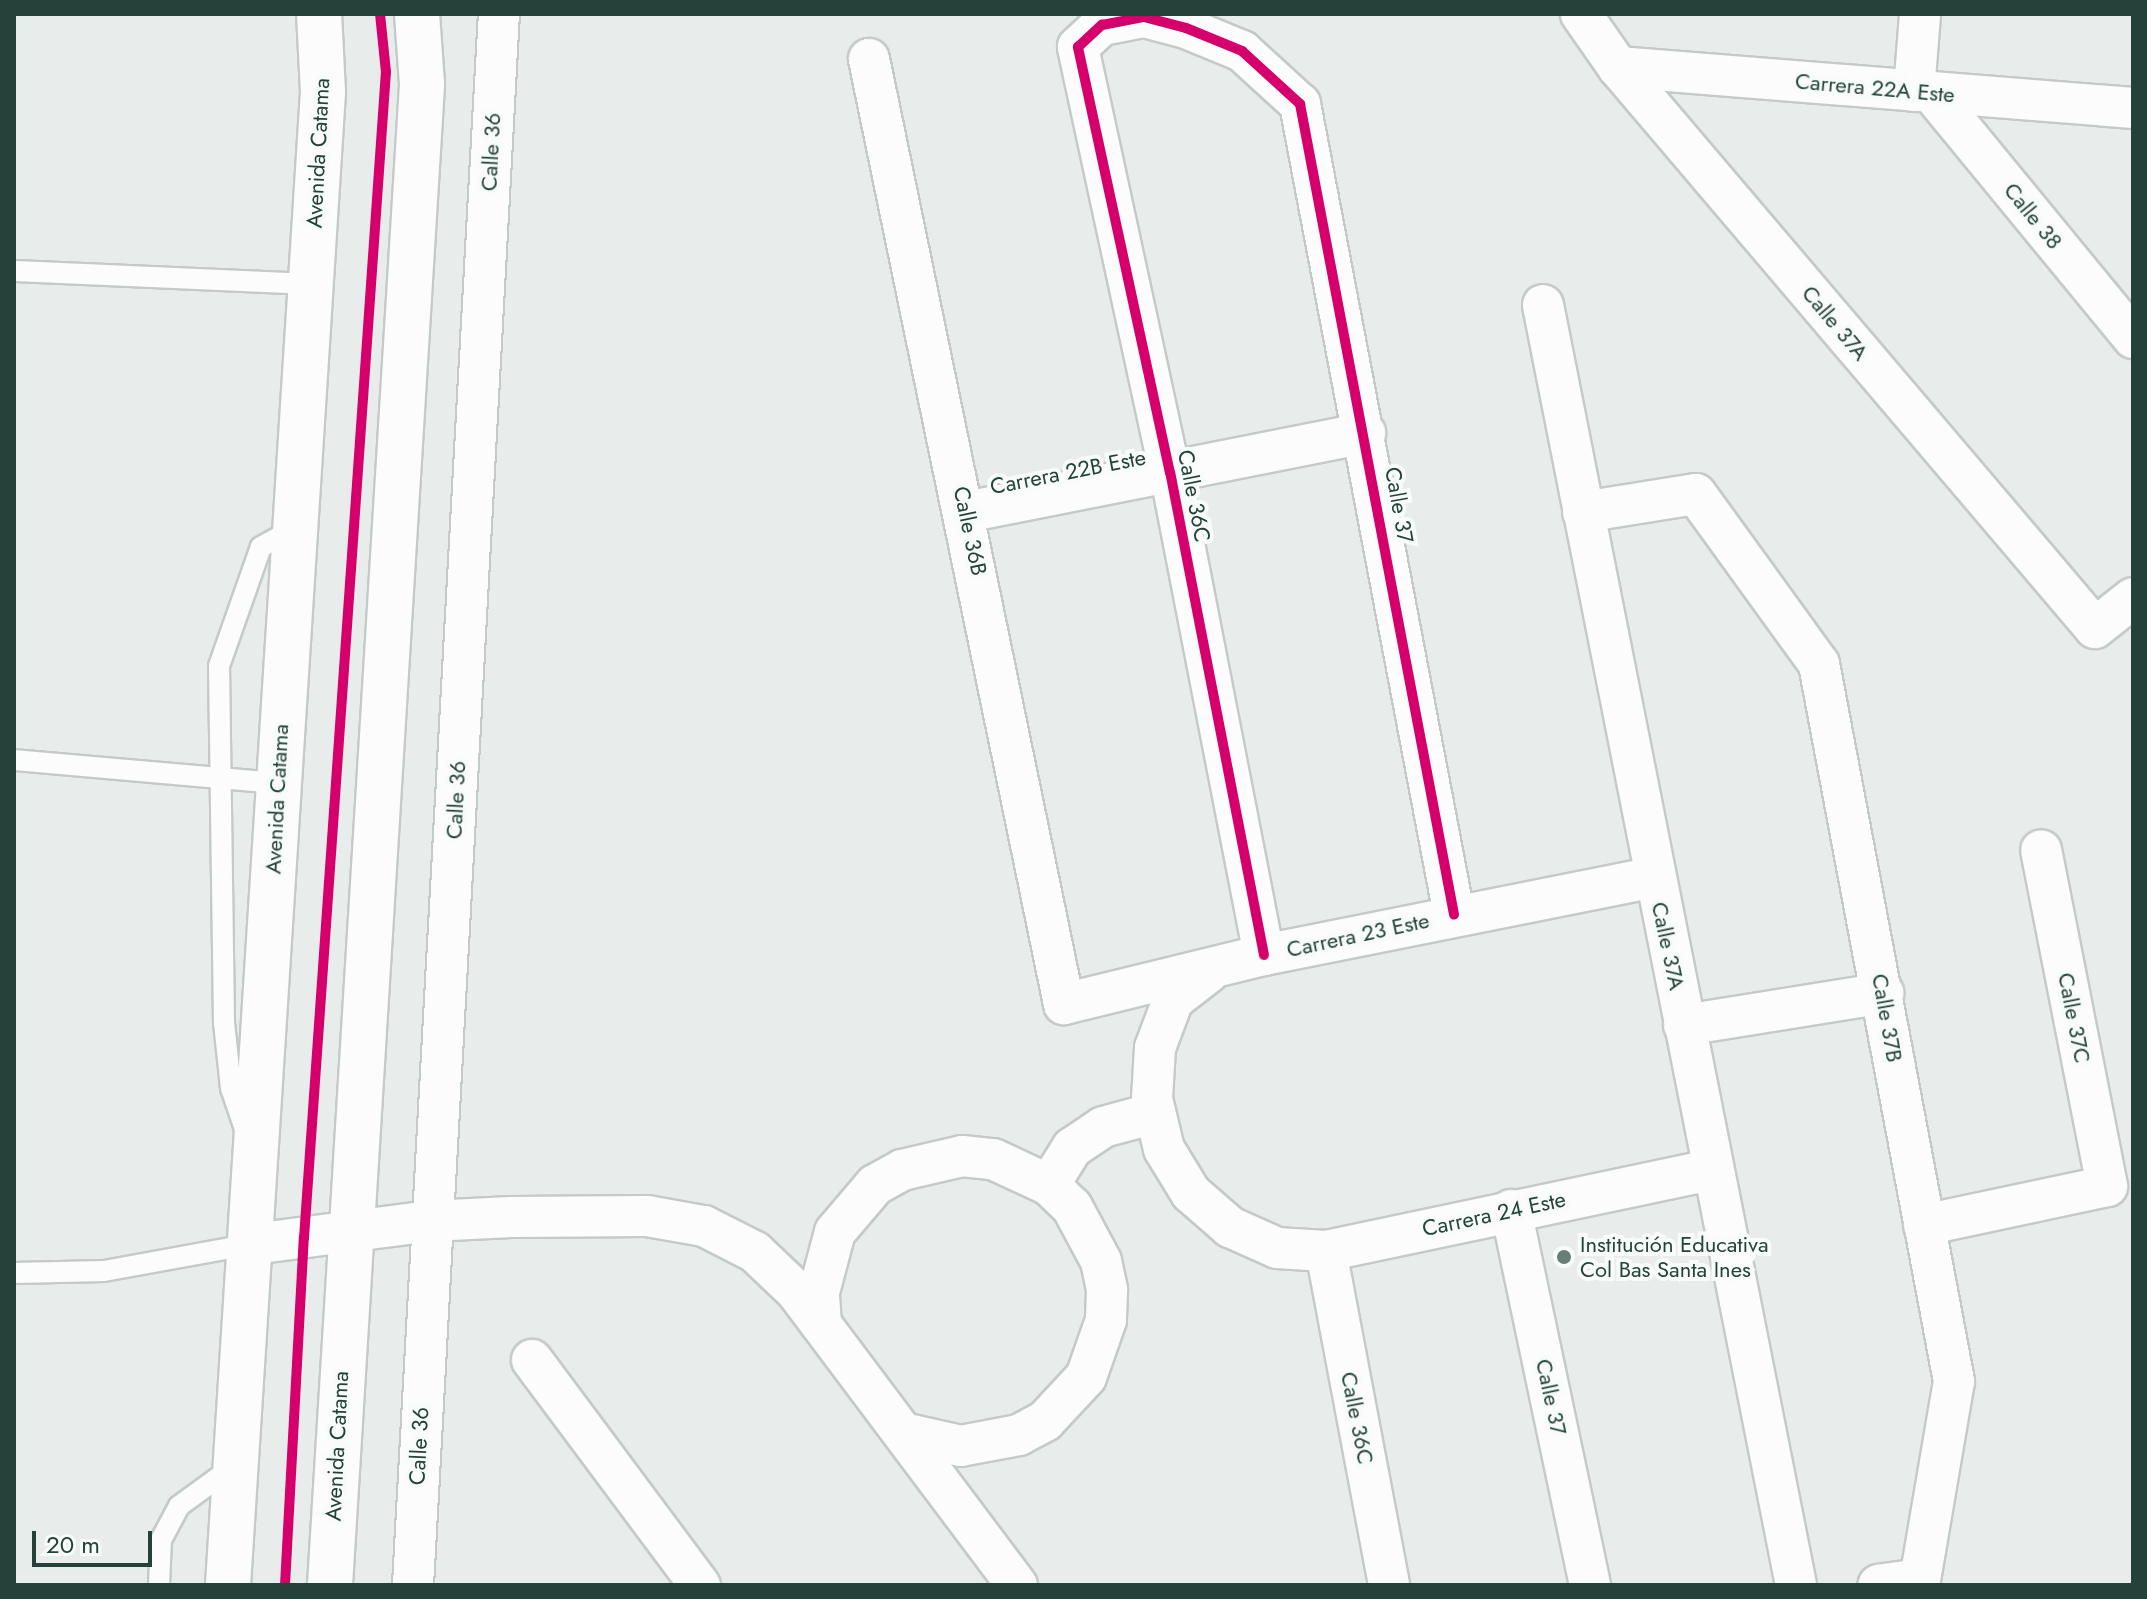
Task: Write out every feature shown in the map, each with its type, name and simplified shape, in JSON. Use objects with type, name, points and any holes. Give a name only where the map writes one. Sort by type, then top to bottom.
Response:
[{"type":"main road","name":"Avenida Catama","points":[[228,1585],[234,1466],[253,1244],[292,530],[312,284],[323,92],[319,14]]},
{"type":"main road","name":"Avenida Catama","points":[[330,1585],[349,1231],[422,84],[417,14]]},
{"type":"street","name":"Calle 36","points":[[413,1585],[430,1221],[499,14]]},
{"type":"street","name":"Calle 37A","points":[[1581,14],[1618,67],[2095,628],[2133,598]]},
{"type":"street","points":[[1920,14],[1923,92]]},
{"type":"street","name":"Calle 37","points":[[1078,47],[1102,25],[1144,17],[1186,28],[1242,51],[1300,104],[1365,433],[1454,914]]},
{"type":"street","name":"Calle 36C","points":[[1078,47],[1170,473],[1264,955]]},
{"type":"street","name":"Calle 36B","points":[[869,59],[966,512],[1064,1004]]},
{"type":"street","name":"Carrera 22A Este","points":[[1618,67],[2133,108]]},
{"type":"street","name":"Calle 38","points":[[1923,92],[2133,338]]},
{"type":"street","name":"Calle 37A","points":[[1543,305],[1710,1170],[1796,1585]]},
{"type":"street","name":"Carrera 22B Este","points":[[966,512],[1365,433]]},
{"type":"street","name":"Calle 37B","points":[[1583,512],[1696,494],[1819,664],[1954,1381],[1920,1579],[1878,1585]]},
{"type":"street","name":"Calle 37C","points":[[1924,1225],[2107,1186],[2041,850]]},
{"type":"street","name":"Carrera 23 Este","points":[[1064,1004],[1264,955],[1454,914],[1653,877]]},
{"type":"street","points":[[1049,1185],[1072,1148],[1103,1127],[1155,1113],[1155,1048],[1173,1000],[1214,968]]},
{"type":"street","points":[[1684,1025],[1883,993]]},
{"type":"street","name":"Carrera 24 Este","points":[[1155,1113],[1164,1149],[1191,1193],[1230,1227],[1277,1248],[1326,1251],[1710,1170]]},
{"type":"street","points":[[821,1324],[821,1277],[835,1232],[875,1185],[931,1159],[962,1156],[993,1159],[1049,1185],[1089,1232],[1104,1275],[1106,1320],[1086,1377],[1045,1421],[1005,1439],[961,1446],[903,1433]]},
{"type":"street","name":"Calle 37","points":[[1511,1210],[1590,1585]]},
{"type":"street","points":[[253,1244],[430,1221],[647,1216],[704,1226],[755,1252],[796,1291],[1017,1585]]},
{"type":"street","name":"Calle 36C","points":[[1326,1251],[1389,1585]]},
{"type":"street","points":[[532,1360],[700,1585]]},
{"type":"lane","points":[[14,271],[312,284]]},
{"type":"lane","points":[[256,1155],[231,1088],[224,1023],[223,779],[219,666],[261,547],[292,530]]},
{"type":"lane","points":[[14,760],[278,783]]},
{"type":"lane","points":[[14,1273],[104,1271],[253,1244]]},
{"type":"lane","points":[[159,1585],[161,1540],[179,1506],[234,1466]]},
{"type":"cycle path","points":[[285,1585],[304,1238],[386,72],[380,14]]},
{"type":"cycle path","points":[[1264,955],[1170,473],[1078,47],[1102,25],[1144,17],[1186,28],[1242,51],[1300,104],[1454,914]]},
{"type":"place","name":"Institución Educativa Col Bas Santa Ines","points":[[1564,1257]]}]
